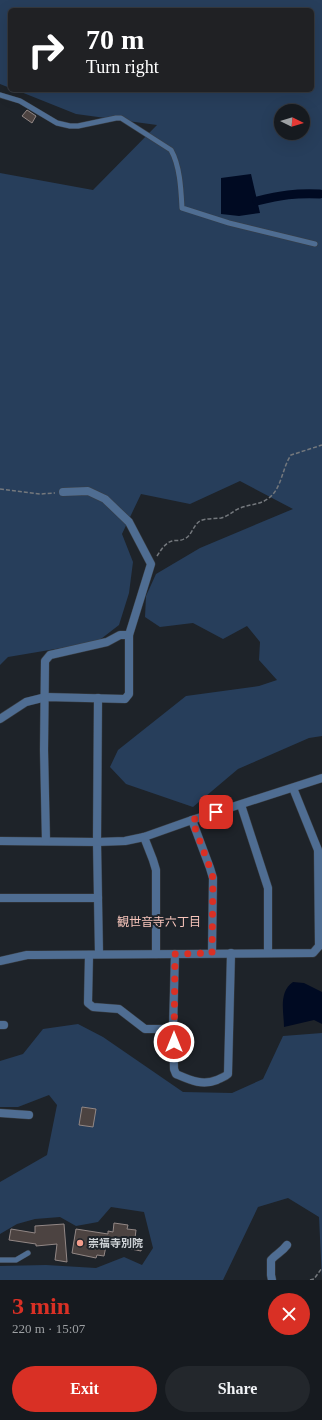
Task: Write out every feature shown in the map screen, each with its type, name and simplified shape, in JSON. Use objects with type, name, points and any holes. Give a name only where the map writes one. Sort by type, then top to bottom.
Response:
[{"type":"street","points":[[0,719],[26,702],[46,697],[125,699],[129,694],[129,635],[151,564],[129,522],[105,499],[88,491],[63,492]]},
{"type":"street","points":[[46,841],[44,750],[46,697],[45,661],[50,655],[107,642],[120,635],[129,635]]},
{"type":"street","points":[[98,698],[97,842],[99,954]]},
{"type":"street","points":[[0,841],[125,841],[144,837],[322,778]]},
{"type":"street","points":[[0,962],[27,955],[313,953],[319,946],[320,848],[293,788]]},
{"type":"street","points":[[241,805],[268,888],[268,953]]},
{"type":"street","points":[[192,820],[213,878],[212,953]]},
{"type":"street","points":[[144,837],[156,870],[156,954]]},
{"type":"street","points":[[0,898],[98,898]]},
{"type":"street","points":[[175,954],[173,1028],[174,1069],[176,1074],[196,1082],[203,1083],[211,1082],[228,1074],[231,953]]},
{"type":"street","points":[[89,955],[88,1003],[93,1007],[119,1009],[145,1029],[173,1028]]},
{"type":"street","points":[[0,1113],[29,1115]]},
{"type":"street","points":[[272,1280],[271,1260],[275,1255],[282,1252],[287,1244]]},
{"type":"lane","points":[[0,95],[20,101],[57,123],[70,126],[78,126],[121,118],[171,150],[174,155],[180,181],[182,208],[229,223],[315,244]]},
{"type":"lane","points":[[0,1260],[16,1260],[28,1254]]},
{"type":"path","points":[[151,564],[166,544],[184,540],[189,536],[199,522],[206,519],[222,518],[231,515],[238,509],[258,504],[270,498],[277,488],[291,455],[322,445]]},
{"type":"path","points":[[0,489],[40,494],[63,492]]},
{"type":"path","points":[[310,1280],[314,1279],[322,1268]]},
{"type":"shaded area","points":[[0,0],[322,0],[322,736],[309,738],[238,769],[193,807],[126,784],[110,767],[118,750],[186,696],[259,686],[277,680],[259,660],[260,642],[247,626],[223,639],[193,623],[160,627],[145,617],[146,596],[156,574],[200,548],[293,509],[240,481],[190,504],[141,494],[122,534],[133,562],[129,593],[119,625],[97,642],[8,657],[0,665],[0,173],[93,190],[157,125],[76,114],[21,92],[314,92],[314,8],[8,8],[8,87],[0,84]]},
{"type":"shaded area","points":[[251,174],[260,213],[239,216],[221,214],[221,178]]},
{"type":"shaded area","points":[[293,982],[304,983],[322,992],[322,1024],[314,1020],[284,1027],[283,1003],[285,991]]},
{"type":"shaded area","points":[[78,1024],[103,1037],[183,1092],[232,1093],[263,1079],[283,1036],[322,1033],[322,1280],[319,1217],[288,1198],[258,1207],[223,1280],[0,1280],[0,1266],[46,1265],[96,1268],[124,1257],[142,1265],[153,1248],[144,1212],[111,1207],[98,1222],[76,1226],[60,1217],[35,1219],[17,1224],[0,1234],[0,1182],[47,1155],[57,1105],[49,1095],[18,1107],[0,1107],[0,1061],[23,1054],[43,1029]]},
{"type":"building","points":[[27,110],[36,116],[32,123],[22,116]]},
{"type":"building","points":[[82,1107],[96,1109],[93,1127],[79,1125]]},
{"type":"building","name":"崇福寺別院","points":[[114,1223],[128,1225],[127,1229],[136,1230],[135,1238],[143,1239],[141,1251],[131,1249],[131,1245],[107,1241],[104,1256],[97,1255],[96,1258],[72,1253],[76,1229],[108,1234],[108,1231],[113,1232]]},
{"type":"building","points":[[64,1224],[67,1262],[55,1260],[57,1244],[36,1246],[36,1244],[9,1240],[11,1229],[35,1233],[35,1226]]},
{"type":"waterway","points":[[257,201],[288,195],[320,194]]},
{"type":"place","name":"崇福寺別院","points":[[80,1243]]},
{"type":"district","name":"観世音寺六丁目","points":[[159,922]]},
{"type":"route","points":[[174,1042],[175,954],[212,953],[213,878],[192,820],[216,812]]}]
